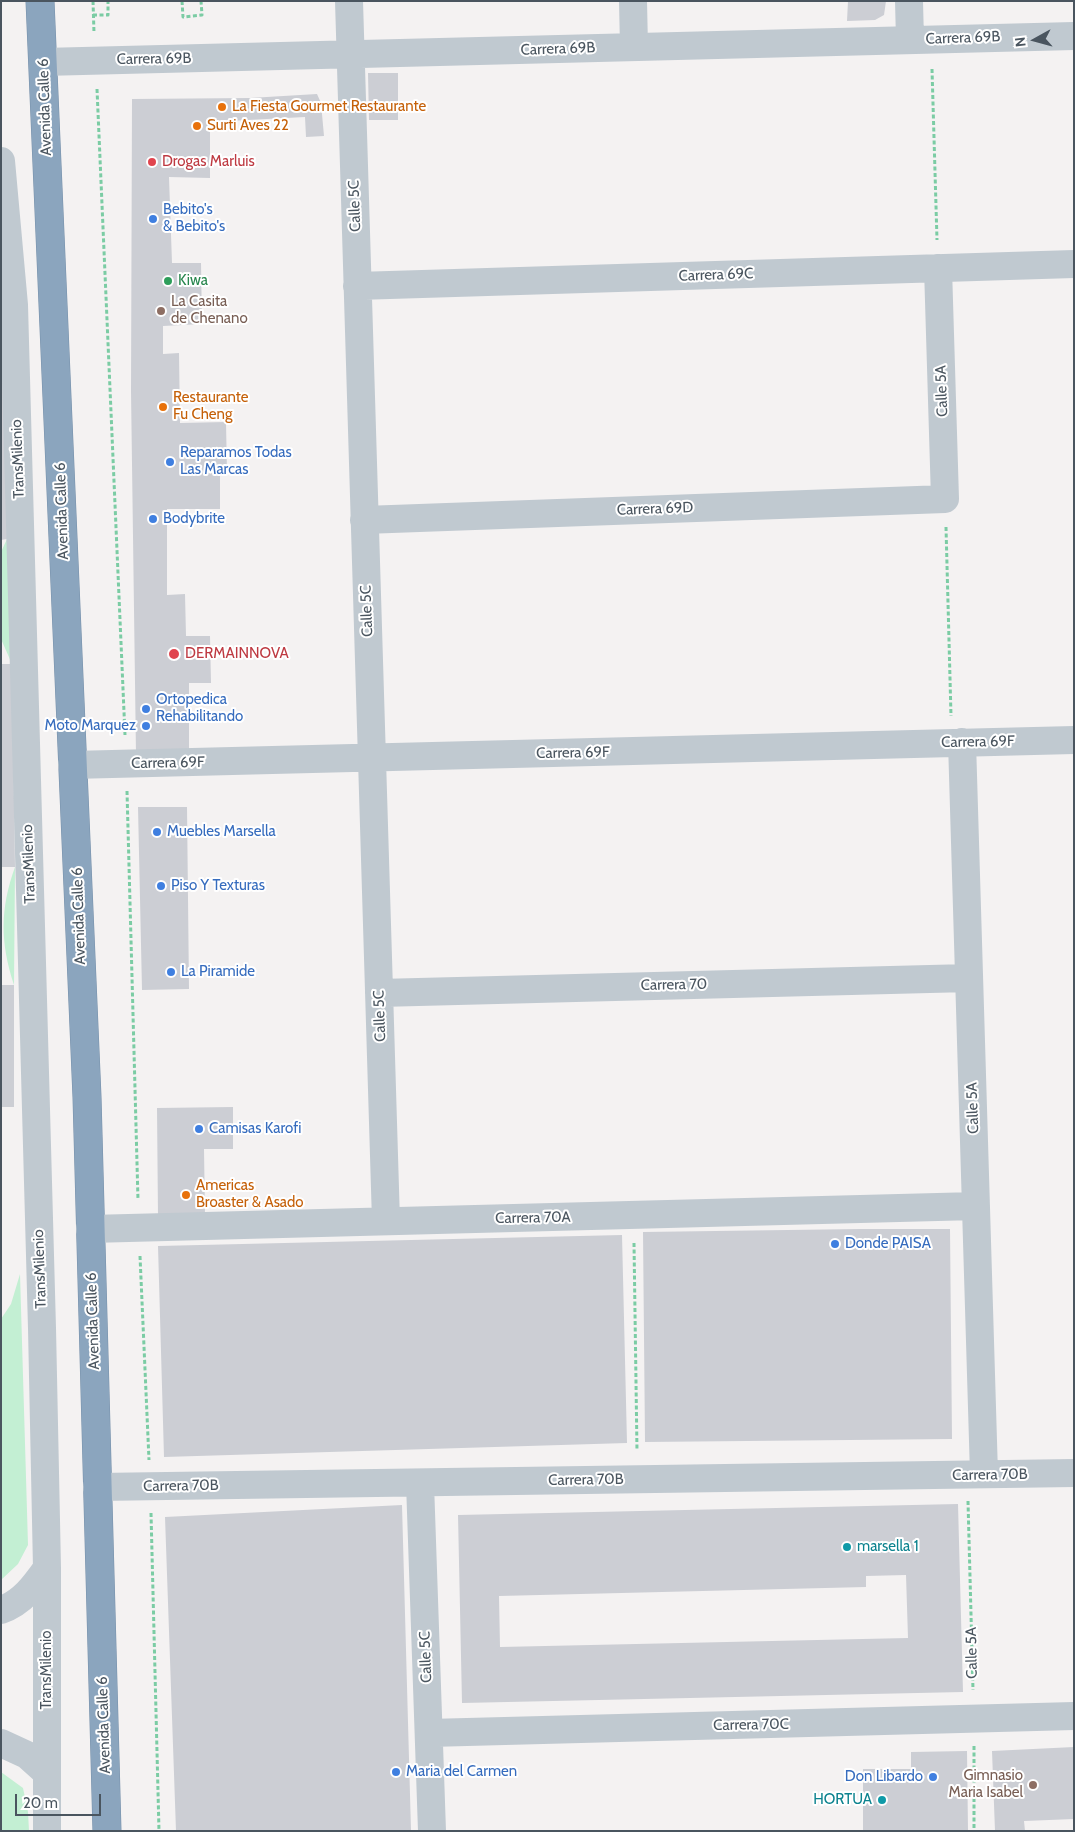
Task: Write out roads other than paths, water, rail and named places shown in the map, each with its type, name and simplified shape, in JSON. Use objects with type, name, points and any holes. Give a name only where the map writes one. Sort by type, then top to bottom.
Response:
[{"type":"highway","name":"Avenida Calle 6","points":[[40,1],[87,1097],[107,1831]]},
{"type":"street","name":"Calle 5C","points":[[349,1],[386,1221]]},
{"type":"street","points":[[633,1],[634,47]]},
{"type":"street","points":[[909,1],[920,40]]},
{"type":"street","name":"Carrera 69B","points":[[43,62],[1074,36]]},
{"type":"street","name":"TransMilenio","points":[[1,161],[14,306],[47,1568],[47,1831]]},
{"type":"street","name":"Carrera 69C","points":[[357,286],[1074,264]]},
{"type":"street","name":"Calle 5A","points":[[938,268],[945,499]]},
{"type":"street","name":"Carrera 69D","points":[[364,520],[945,499]]},
{"type":"street","name":"Carrera 69F","points":[[72,765],[1074,740]]},
{"type":"street","name":"Calle 5A","points":[[957,743],[969,978],[976,1206],[976,1475]]},
{"type":"street","name":"Carrera 70","points":[[379,993],[969,978]]},
{"type":"street","name":"Carrera 70A","points":[[90,1229],[976,1206]]},
{"type":"street","name":"Carrera 70B","points":[[97,1487],[1074,1473]]},
{"type":"street","name":"Calle 5C","points":[[420,1483],[432,1831]]},
{"type":"street","points":[[1,1610],[9,1607],[31,1590],[47,1568]]},
{"type":"street","name":"Carrera 70C","points":[[429,1733],[1074,1716]]},
{"type":"street","points":[[1,1743],[27,1755],[47,1773]]},
{"type":"place","name":"La Fiesta Gourmet Restaurante","points":[[222,107]]},
{"type":"place","name":"Surti Aves 22","points":[[197,126]]},
{"type":"place","name":"Drogas Marluis","points":[[152,162]]},
{"type":"place","name":"Bebito's & Bebito's","points":[[153,219]]},
{"type":"place","name":"Kiwa","points":[[168,281]]},
{"type":"place","name":"La Casita de Chenano","points":[[161,311]]},
{"type":"place","name":"Restaurante Fu Cheng","points":[[163,407]]},
{"type":"place","name":"Reparamos Todas Las Marcas","points":[[170,462]]},
{"type":"place","name":"Bodybrite","points":[[153,519]]},
{"type":"place","name":"DERMAINNOVA","points":[[174,654]]},
{"type":"place","name":"Ortopedica Rehabilitando","points":[[146,709]]},
{"type":"place","name":"Moto Marquez","points":[[146,726]]},
{"type":"place","name":"Muebles Marsella","points":[[157,832]]},
{"type":"place","name":"Piso Y Texturas","points":[[161,886]]},
{"type":"place","name":"La Piramide","points":[[171,972]]},
{"type":"place","name":"Camisas Karofi","points":[[199,1129]]},
{"type":"place","name":"Americas Broaster & Asado","points":[[186,1195]]},
{"type":"place","name":"Donde PAISA","points":[[835,1244]]},
{"type":"place","name":"marsella 1","points":[[847,1547]]},
{"type":"place","name":"Maria del Carmen","points":[[396,1772]]},
{"type":"place","name":"Don Libardo","points":[[933,1777]]},
{"type":"place","name":"Gimnasio Maria Isabel","points":[[1033,1785]]},
{"type":"place","name":"HORTUA","points":[[882,1800]]}]
